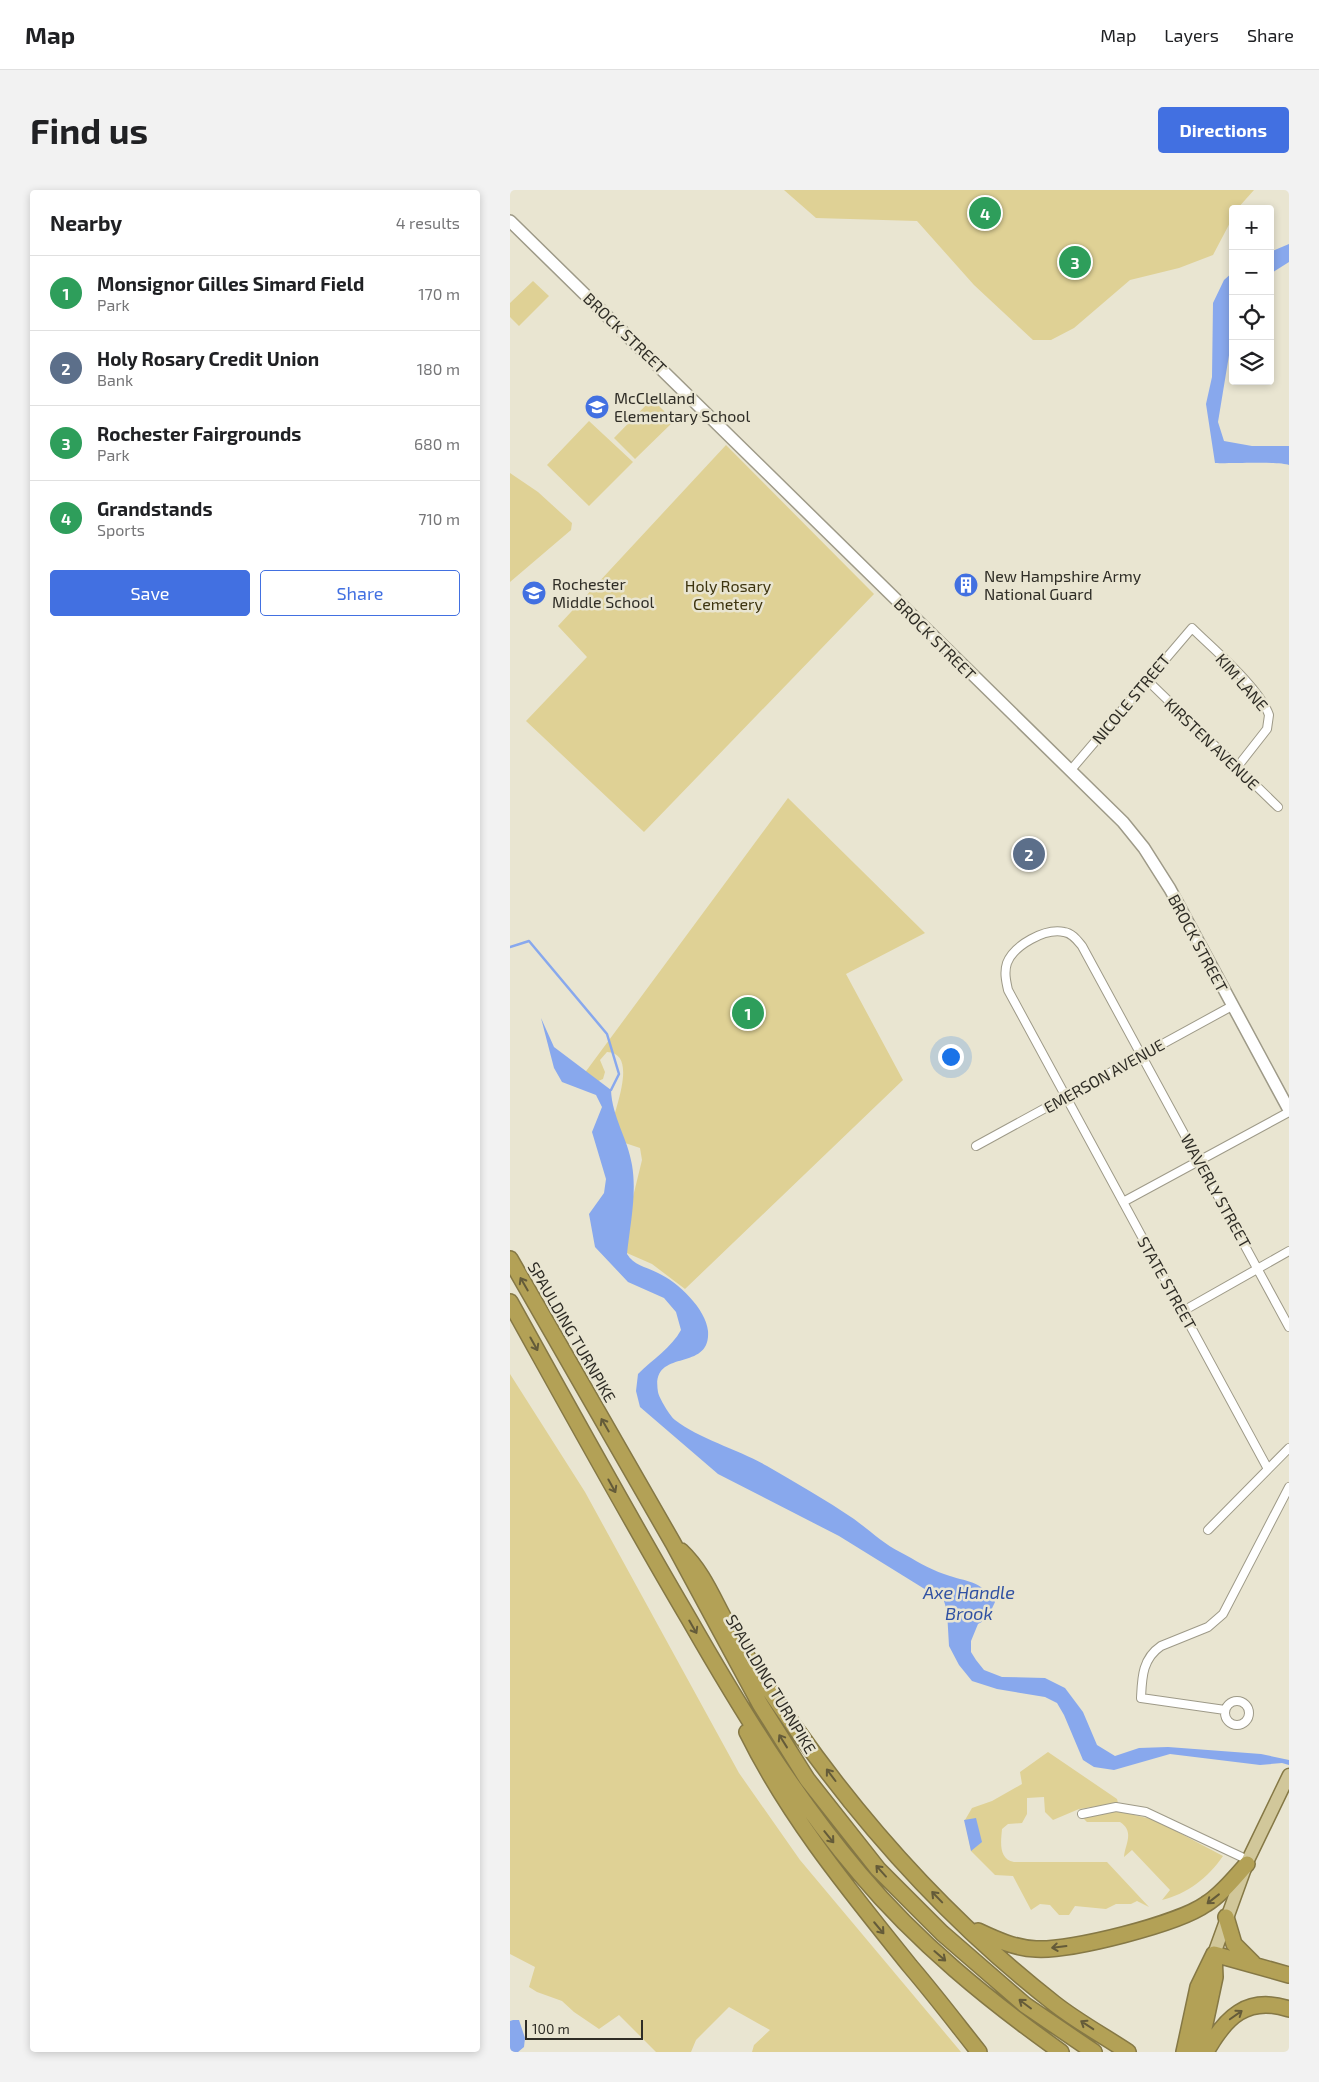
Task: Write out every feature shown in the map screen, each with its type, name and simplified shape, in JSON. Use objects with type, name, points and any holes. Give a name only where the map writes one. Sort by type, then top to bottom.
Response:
[{"type":"highway","name":"SPAULDING TURNPIKE","points":[[510,1258],[673,1543],[716,1626],[807,1779],[878,1869],[942,1933],[1025,2004],[1094,2052]]},
{"type":"highway","points":[[510,1302],[637,1531],[724,1680],[806,1807],[886,1903],[931,1949],[978,1989],[1061,2052]]},
{"type":"highway","points":[[673,1543],[696,1566],[728,1625],[769,1689],[866,1821],[963,1923],[1009,1966],[1057,2005],[1128,2052]]},
{"type":"highway","points":[[724,1680],[734,1707],[754,1747],[813,1843],[856,1900],[979,2052]]},
{"type":"highway","points":[[963,1923],[1000,1942],[1022,1948],[1059,1948],[1101,1940],[1178,1917],[1205,1906],[1220,1894],[1247,1862]]},
{"type":"highway","points":[[1226,1918],[1234,1944],[1254,1964]]},
{"type":"highway","points":[[1214,1954],[1289,1975]]},
{"type":"highway","points":[[1184,2052],[1198,1987],[1214,1954]]},
{"type":"highway","points":[[1199,2052],[1215,1977],[1214,1954]]},
{"type":"highway","points":[[1206,2052],[1222,2026],[1242,2010],[1254,2006],[1268,2005],[1289,2009]]},
{"type":"main road","points":[[1214,1954],[1247,1862],[1289,1775]]},
{"type":"street","name":"BROCK STREET","points":[[510,221],[1123,822],[1144,848],[1170,889],[1289,1111]]},
{"type":"street","name":"NICOLE STREET","points":[[1070,771],[1192,628]]},
{"type":"street","name":"KIM LANE","points":[[1192,628],[1241,677],[1262,702],[1270,715],[1267,728],[1238,766]]},
{"type":"street","name":"KIRSTEN AVENUE","points":[[1147,680],[1238,766],[1278,807]]},
{"type":"street","name":"WAVERLY STREET","points":[[1067,1096],[1008,990],[1006,981],[1007,963],[1012,955],[1027,943],[1056,931],[1066,932],[1073,936],[1082,946],[1143,1054],[1289,1327]]},
{"type":"street","name":"EMERSON AVENUE","points":[[976,1146],[1232,1006]]},
{"type":"street","name":"STATE STREET","points":[[1067,1096],[1268,1469]]},
{"type":"street","points":[[1123,1202],[1289,1111]]},
{"type":"street","points":[[1183,1311],[1289,1251]]},
{"type":"street","points":[[1208,1530],[1289,1448]]},
{"type":"street","points":[[1225,1710],[1141,1698],[1144,1666],[1154,1651],[1161,1646],[1208,1627],[1223,1614],[1289,1487]]},
{"type":"street","points":[[1082,1814],[1116,1807],[1146,1812],[1247,1862]]},
{"type":"green space","points":[[784,190],[1254,190],[1241,205],[1229,205],[1229,225],[1213,255],[1179,268],[1130,280],[1074,328],[1051,340],[1033,340],[974,285],[917,221],[816,218]]},
{"type":"green space","points":[[533,281],[549,296],[519,326],[510,317],[510,303]]},
{"type":"green space","points":[[652,399],[674,421],[635,459],[614,438]]},
{"type":"green space","points":[[589,421],[633,462],[589,506],[547,465]]},
{"type":"green space","name":"Holy Rosary Cemetery","points":[[726,445],[874,594],[644,832],[526,721],[587,657],[558,626]]},
{"type":"green space","points":[[510,473],[538,492],[572,523],[571,530],[510,582]]},
{"type":"green space","points":[[788,798],[925,933],[846,974],[903,1080],[685,1289],[652,1264],[620,1250],[642,1160],[640,1148],[625,1143],[612,1125],[620,1096],[623,1072],[622,1062],[616,1055],[607,1052],[600,1060],[605,1072],[603,1079],[596,1082],[581,1078]]},
{"type":"green space","points":[[510,1374],[585,1492],[739,1773],[800,1860],[961,2052],[752,2052],[754,2045],[770,2030],[729,2007],[696,2040],[691,2052],[656,2052],[619,2015],[599,2029],[574,2012],[562,2001],[529,1987],[535,1967],[510,1954]]},
{"type":"green space","points":[[1048,1752],[1117,1799],[1118,1803],[1079,1809],[1053,1820],[1045,1812],[1044,1797],[1027,1798],[1027,1814],[1022,1823],[1008,1824],[1002,1829],[1002,1849],[1005,1857],[1014,1862],[1107,1862],[1149,1907],[1137,1901],[1131,1904],[1116,1904],[1106,1909],[1075,1906],[1069,1915],[1059,1915],[1050,1905],[1040,1904],[1031,1910],[1013,1876],[995,1875],[971,1851],[965,1820],[972,1808],[992,1801],[1022,1784],[1020,1772]]},
{"type":"green space","points":[[1118,1811],[1155,1820],[1223,1856],[1211,1871],[1196,1884],[1180,1894],[1162,1900],[1170,1890],[1132,1850],[1124,1857],[1128,1838],[1125,1826],[1120,1822],[1087,1822],[1084,1819],[1086,1816]]},
{"type":"water","points":[[1289,244],[1289,262],[1274,271],[1274,250]]},
{"type":"water","points":[[1229,276],[1229,355],[1218,422],[1224,441],[1252,446],[1289,446],[1289,465],[1276,463],[1215,463],[1206,404],[1212,377],[1213,303],[1224,280]]},
{"type":"water","name":"Axe Handle Brook","points":[[541,1018],[554,1047],[611,1090],[614,1109],[632,1165],[634,1187],[627,1254],[637,1264],[666,1277],[674,1283],[697,1305],[706,1323],[708,1331],[706,1344],[700,1352],[671,1364],[663,1369],[658,1378],[659,1395],[675,1420],[696,1433],[756,1460],[800,1485],[854,1519],[888,1545],[927,1567],[979,1585],[995,1602],[987,1619],[978,1624],[971,1641],[971,1652],[976,1660],[984,1670],[1002,1677],[1045,1678],[1065,1688],[1083,1712],[1097,1745],[1115,1756],[1139,1748],[1168,1747],[1261,1754],[1289,1760],[1289,1765],[1282,1763],[1260,1765],[1170,1754],[1114,1770],[1094,1767],[1083,1760],[1057,1703],[1045,1697],[997,1689],[972,1681],[959,1665],[949,1646],[947,1611],[944,1601],[839,1536],[718,1474],[640,1407],[636,1391],[638,1374],[667,1348],[681,1330],[676,1312],[664,1298],[628,1282],[595,1247],[589,1214],[604,1193],[606,1179],[592,1132],[602,1107],[596,1095],[562,1082],[554,1068]]},
{"type":"water","points":[[976,1818],[982,1842],[971,1851],[964,1820]]},
{"type":"water","points":[[519,2020],[525,2038],[524,2047],[518,2052],[510,2052],[510,2021]]},
{"type":"waterway","name":"Axe Handle Brook","points":[[510,947],[529,941],[607,1034],[619,1074],[611,1090]]},
{"type":"place","name":"Grandstands","points":[[985,213]]},
{"type":"place","name":"Rochester Fairgrounds","points":[[1075,262]]},
{"type":"place","name":"McClelland Elementary School","points":[[597,407]]},
{"type":"place","name":"New Hampshire Army National Guard","points":[[966,585]]},
{"type":"place","name":"Rochester Middle School","points":[[534,593]]},
{"type":"place","name":"Holy Rosary Credit Union","points":[[1029,854]]},
{"type":"place","name":"Monsignor Gilles Simard Field","points":[[748,1013]]}]
